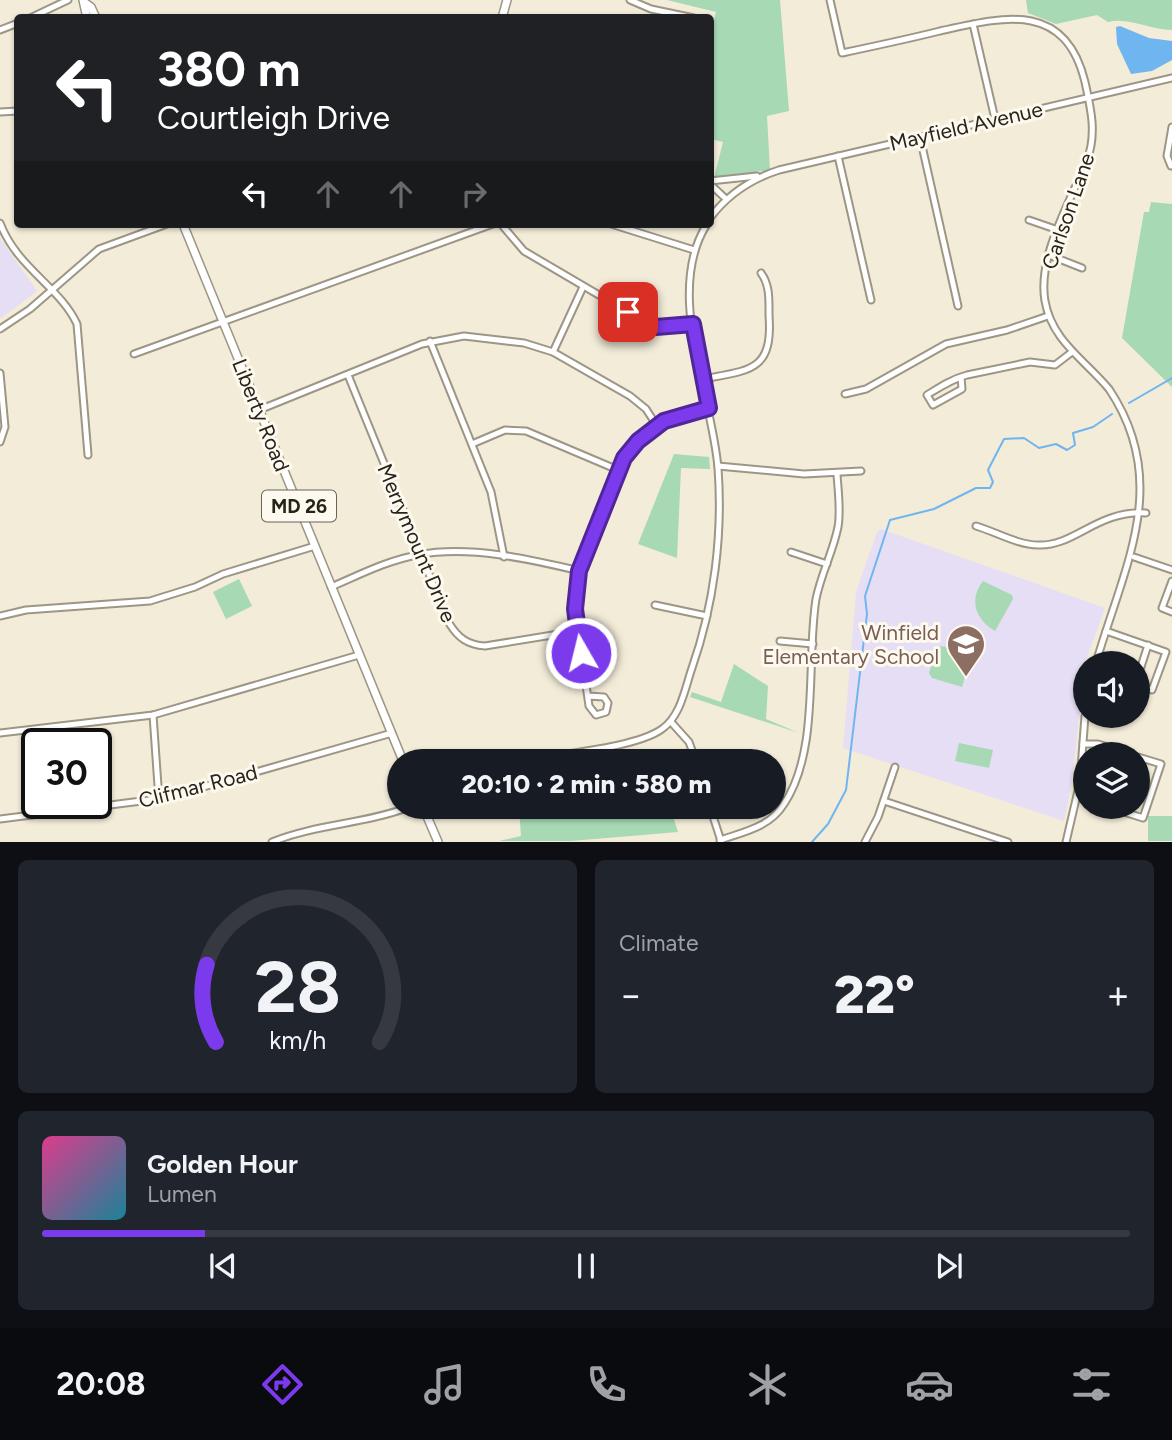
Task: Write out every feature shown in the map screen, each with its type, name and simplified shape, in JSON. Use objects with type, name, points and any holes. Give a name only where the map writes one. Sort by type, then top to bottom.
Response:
[{"type":"main road","name":"Liberty Road","points":[[185,228],[399,749]]},
{"type":"main road","points":[[428,819],[438,842]]},
{"type":"street","points":[[38,14],[68,0]]},
{"type":"street","points":[[630,0],[652,9],[675,14]]},
{"type":"street","name":"Carlson Lane","points":[[830,0],[842,53],[1014,17],[1046,26],[1066,41],[1079,60],[1093,118],[1091,145],[1049,255],[1043,284],[1048,316],[1059,337],[1107,386],[1132,425],[1143,459],[1146,513],[1134,557],[1100,651]]},
{"type":"street","points":[[973,24],[995,118]]},
{"type":"street","name":"Mayfield Avenue","points":[[714,182],[760,176],[1172,78]]},
{"type":"street","points":[[1171,166],[1167,156],[1172,127]]},
{"type":"street","points":[[920,137],[958,306]]},
{"type":"street","points":[[838,156],[871,300]]},
{"type":"street","name":"Mayfield Avenue","points":[[714,187],[726,199],[760,176]]},
{"type":"street","points":[[714,213],[726,199]]},
{"type":"street","points":[[1029,220],[1058,230]]},
{"type":"street","points":[[0,223],[18,257],[77,324],[88,455]]},
{"type":"street","points":[[0,329],[30,309],[99,249],[156,228]]},
{"type":"street","points":[[134,354],[482,228]]},
{"type":"street","points":[[505,228],[524,251],[656,327],[693,324]]},
{"type":"street","points":[[624,228],[694,250]]},
{"type":"street","points":[[584,749],[650,736],[671,722],[696,655],[706,616],[719,519],[718,466],[693,324],[688,278],[694,250],[705,228]]},
{"type":"street","points":[[1049,255],[1082,268]]},
{"type":"street","points":[[703,379],[749,370],[766,355],[771,339],[768,291],[761,273]]},
{"type":"street","points":[[553,352],[583,286]]},
{"type":"street","points":[[845,394],[866,389],[946,344],[1007,330],[1048,316]]},
{"type":"street","points":[[259,411],[430,341],[464,336],[524,343],[553,352],[630,396],[646,409],[657,426]]},
{"type":"street","points":[[430,341],[494,503],[504,557]]},
{"type":"street","points":[[961,377],[962,389],[933,405],[927,395],[961,377],[1030,362],[1055,365],[1072,352]]},
{"type":"street","points":[[0,373],[5,427],[0,442]]},
{"type":"street","name":"Merrymount Drive","points":[[348,374],[449,623],[458,635],[470,643],[485,646],[577,631]]},
{"type":"street","points":[[588,696],[604,697],[608,703],[606,712],[599,715],[591,712],[588,696],[577,631],[575,609],[579,571],[618,470],[629,451],[657,426],[671,418],[709,408]]},
{"type":"street","points":[[472,444],[505,430],[526,430],[618,470]]},
{"type":"street","points":[[718,466],[837,474],[861,471]]},
{"type":"street","points":[[714,819],[721,841],[752,830],[770,820],[790,794],[804,744],[817,596],[839,524],[837,474]]},
{"type":"street","points":[[976,526],[1027,544],[1047,545],[1110,516],[1146,513]]},
{"type":"street","points":[[0,616],[26,610],[150,601],[195,587],[223,574],[315,546]]},
{"type":"street","points":[[331,587],[420,554],[456,552],[504,557],[579,571]]},
{"type":"street","points":[[792,552],[827,564]]},
{"type":"street","points":[[1134,557],[1172,570]]},
{"type":"street","points":[[1172,581],[1162,608],[1172,612]]},
{"type":"street","points":[[654,605],[706,616]]},
{"type":"street","points":[[1106,631],[1166,652],[1152,690],[1150,689]]},
{"type":"street","points":[[780,641],[813,644]]},
{"type":"street","points":[[1146,651],[1148,645]]},
{"type":"street","points":[[0,733],[153,715],[359,655]]},
{"type":"street","points":[[153,715],[159,800]]},
{"type":"street","points":[[671,722],[689,742],[692,749]]},
{"type":"street","name":"Clifmar Road","points":[[0,819],[159,800],[392,733]]},
{"type":"street","points":[[1150,761],[1161,764],[1150,797]]},
{"type":"street","points":[[865,842],[884,801],[895,767]]},
{"type":"street","points":[[884,801],[1008,842]]},
{"type":"street","points":[[272,842],[295,833],[387,815]]},
{"type":"street","points":[[1066,842],[1073,818]]},
{"type":"shaded area","points":[[0,238],[37,291],[0,319]]},
{"type":"shaded area","name":"Winfield Elementary School","points":[[881,529],[1105,608],[1089,651],[1073,651],[1073,728],[1078,728],[1076,742],[1073,742],[1072,782],[1064,821],[843,748],[856,592],[877,532]]},
{"type":"green space","points":[[667,0],[780,0],[789,111],[767,116],[770,170],[714,178],[723,142],[714,140],[716,12]]},
{"type":"green space","points":[[1026,0],[1172,0],[1172,30],[1124,21],[1108,22],[1097,15],[1056,24],[1028,13]]},
{"type":"green space","points":[[1151,202],[1172,204],[1172,387],[1122,338],[1144,212],[1149,212]]},
{"type":"green space","points":[[674,454],[709,457],[710,469],[681,468],[677,558],[638,544]]},
{"type":"green space","points":[[239,579],[252,606],[226,619],[213,592]]},
{"type":"green space","points":[[983,581],[1012,595],[1013,599],[995,631],[983,621],[976,609],[976,595]]},
{"type":"green space","points":[[937,646],[953,649],[963,658],[965,671],[962,687],[932,678],[929,673]]},
{"type":"green space","points":[[734,664],[768,686],[766,719],[799,733],[690,697],[692,692],[721,702]]},
{"type":"green space","points":[[959,743],[993,750],[989,768],[955,761]]},
{"type":"green space","points":[[1150,816],[1172,816],[1172,841],[1148,841]]},
{"type":"green space","points":[[520,819],[674,819],[678,832],[571,841],[499,841],[521,836]]},
{"type":"water","points":[[1120,26],[1149,38],[1172,41],[1172,60],[1152,71],[1131,74],[1117,44],[1116,27]]},
{"type":"waterway","points":[[1129,403],[1172,378]]},
{"type":"waterway","points":[[812,842],[828,824],[846,790],[867,614],[865,596],[890,520],[934,509],[976,488],[990,488],[993,482],[988,470],[1004,439],[1024,438],[1039,448],[1056,444],[1067,450],[1075,445],[1073,433],[1093,427],[1112,414]]},
{"type":"place","name":"Winfield Elementary School","points":[[966,678]]},
{"type":"route","points":[[581,653],[575,609],[579,571],[624,458],[638,441],[664,421],[709,408],[693,324],[656,327],[628,312]]}]
